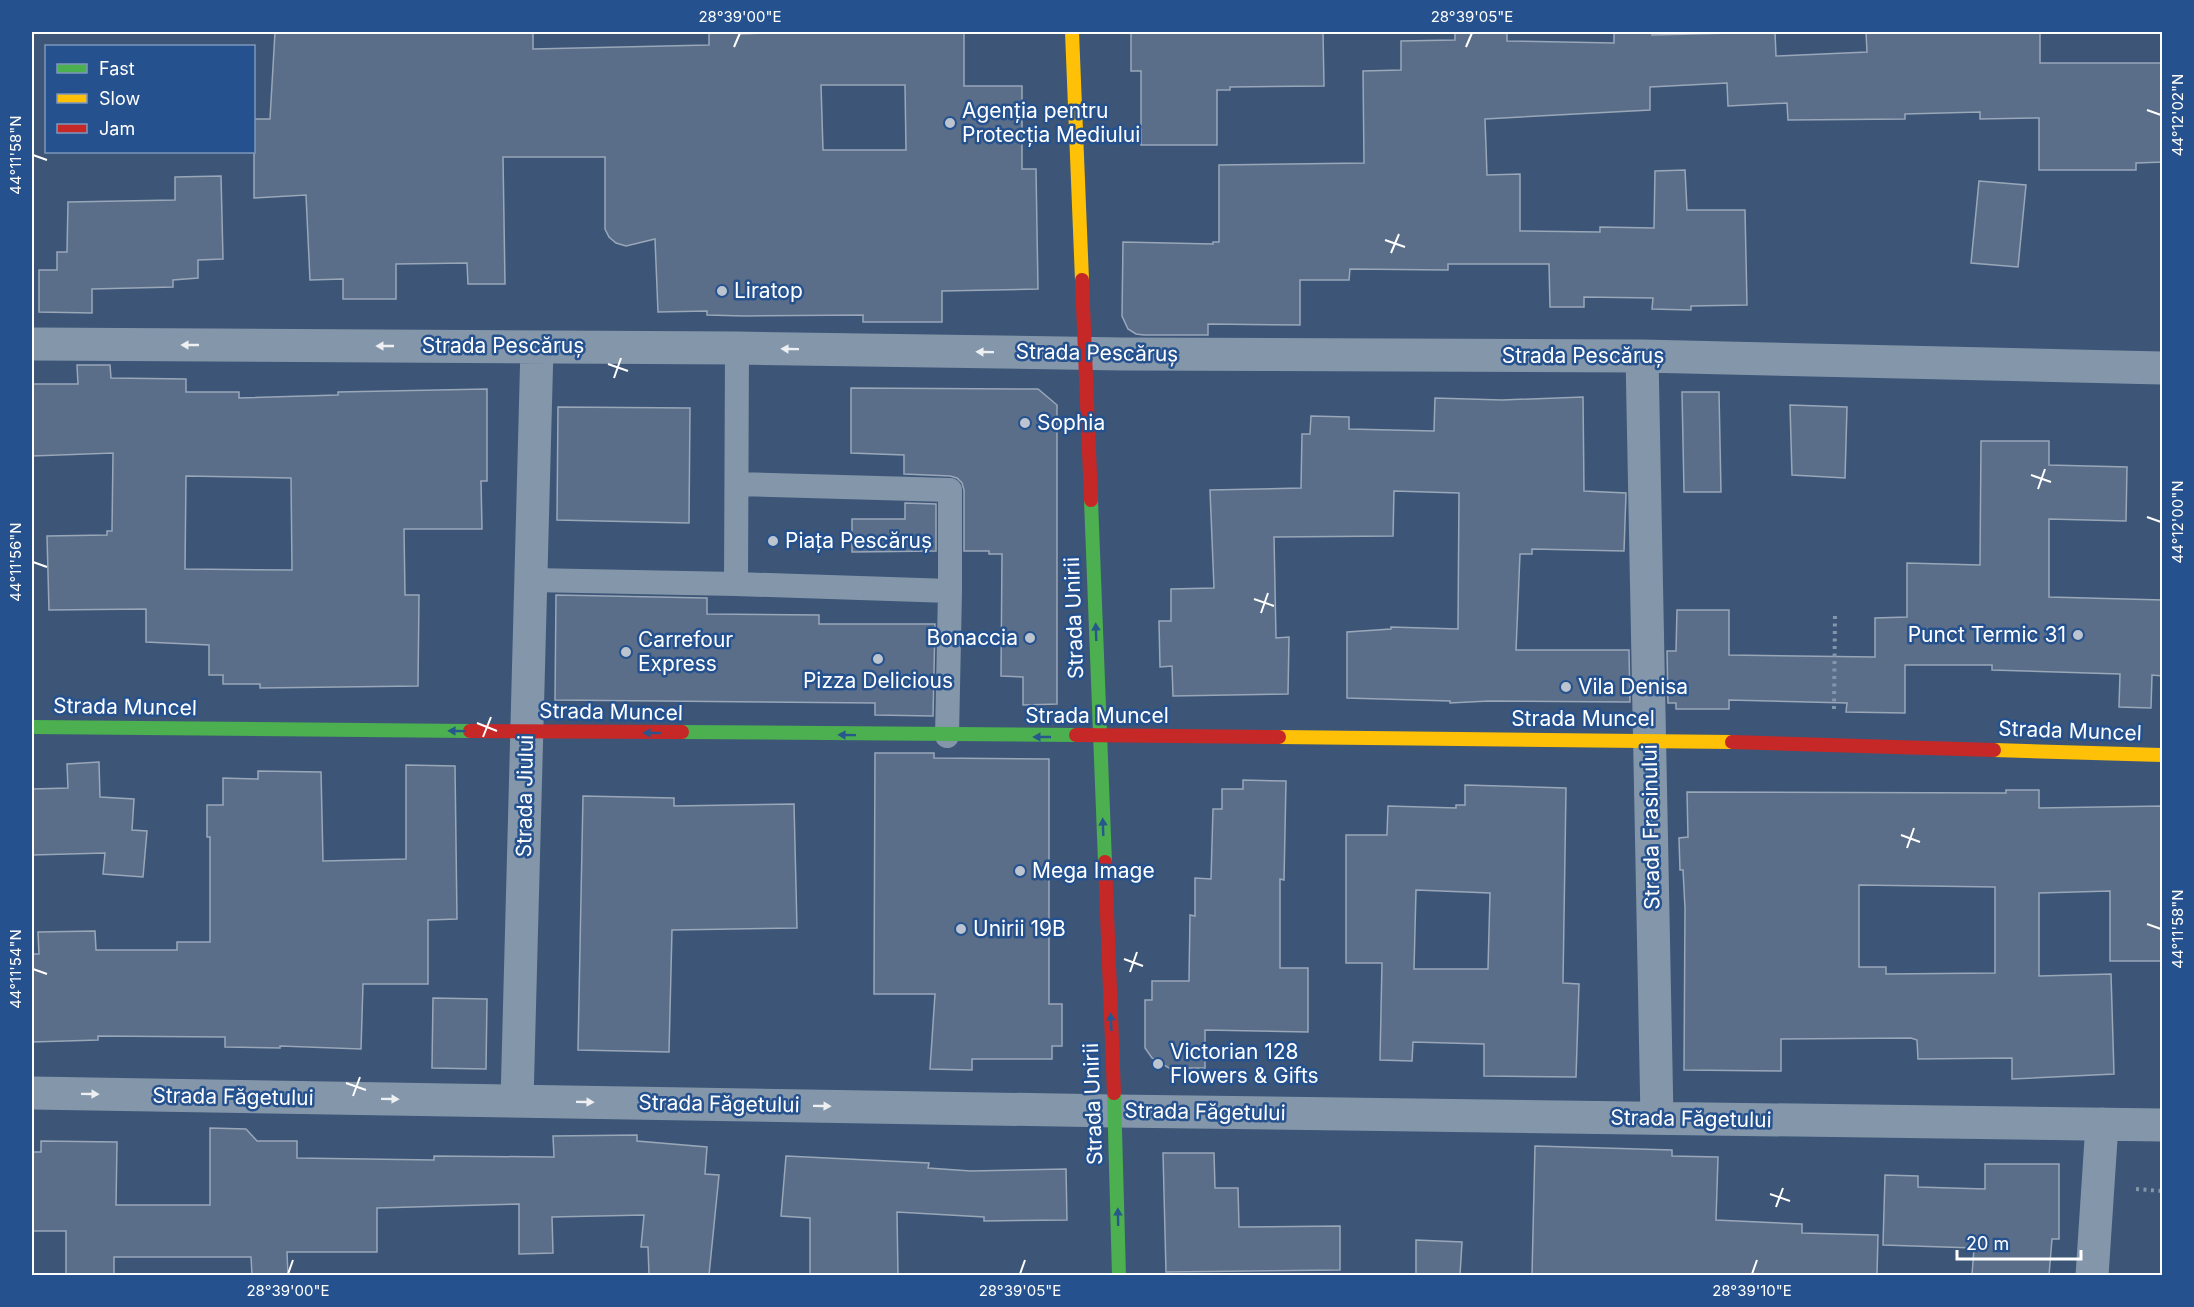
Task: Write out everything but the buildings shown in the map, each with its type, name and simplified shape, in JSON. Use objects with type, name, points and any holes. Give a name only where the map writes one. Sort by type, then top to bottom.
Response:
[{"type":"street","name":"Strada Unirii","points":[[1072,32],[1115,1111],[1119,1275]]},
{"type":"street","name":"Strada Pescăruș","points":[[32,344],[1642,356],[2163,368]]},
{"type":"street","name":"Strada Jiului","points":[[517,1101],[537,347]]},
{"type":"street","name":"Strada Frasinului","points":[[1642,356],[1657,1118]]},
{"type":"street","name":"Strada Muncel","points":[[32,727],[1649,740],[2163,755]]},
{"type":"street","name":"Strada Făgetului","points":[[32,1093],[2163,1125]]},
{"type":"street","points":[[2092,1275],[2102,1124]]},
{"type":"lane","points":[[736,584],[737,348]]},
{"type":"lane","points":[[737,484],[950,490],[947,736]]},
{"type":"lane","points":[[531,580],[950,591]]},
{"type":"path","points":[[1833,716],[1835,613]]},
{"type":"traffic: fast","points":[[1091,500],[1105,862]]},
{"type":"traffic: fast","points":[[32,727],[470,731]]},
{"type":"traffic: fast","points":[[682,732],[1076,735]]},
{"type":"traffic: fast","points":[[1114,1093],[1119,1276]]},
{"type":"traffic: slow","points":[[1072,32],[1082,280]]},
{"type":"traffic: slow","points":[[1279,737],[1732,742]]},
{"type":"traffic: slow","points":[[1994,750],[2162,755]]},
{"type":"traffic: jam","points":[[1082,280],[1091,500]]},
{"type":"traffic: jam","points":[[470,731],[682,732]]},
{"type":"traffic: jam","points":[[1076,735],[1279,737]]},
{"type":"traffic: jam","points":[[1732,742],[1994,750]]},
{"type":"traffic: jam","points":[[1105,862],[1114,1093]]},
{"type":"place","name":"Agenția pentru Protecția Mediului","points":[[950,123]]},
{"type":"place","name":"Liratop","points":[[722,291]]},
{"type":"place","name":"Sophia","points":[[1025,423]]},
{"type":"place","name":"Piața Pescăruș","points":[[773,541]]},
{"type":"place","name":"Punct Termic 31","points":[[2078,635]]},
{"type":"place","name":"Bonaccia","points":[[1030,638]]},
{"type":"place","name":"Carrefour Express","points":[[626,652]]},
{"type":"place","name":"Pizza Delicious","points":[[878,659]]},
{"type":"place","name":"Vila Denisa","points":[[1566,687]]},
{"type":"place","name":"Mega Image","points":[[1020,871]]},
{"type":"place","name":"Unirii 19B","points":[[961,929]]},
{"type":"place","name":"Victorian 128 Flowers & Gifts","points":[[1158,1064]]}]
